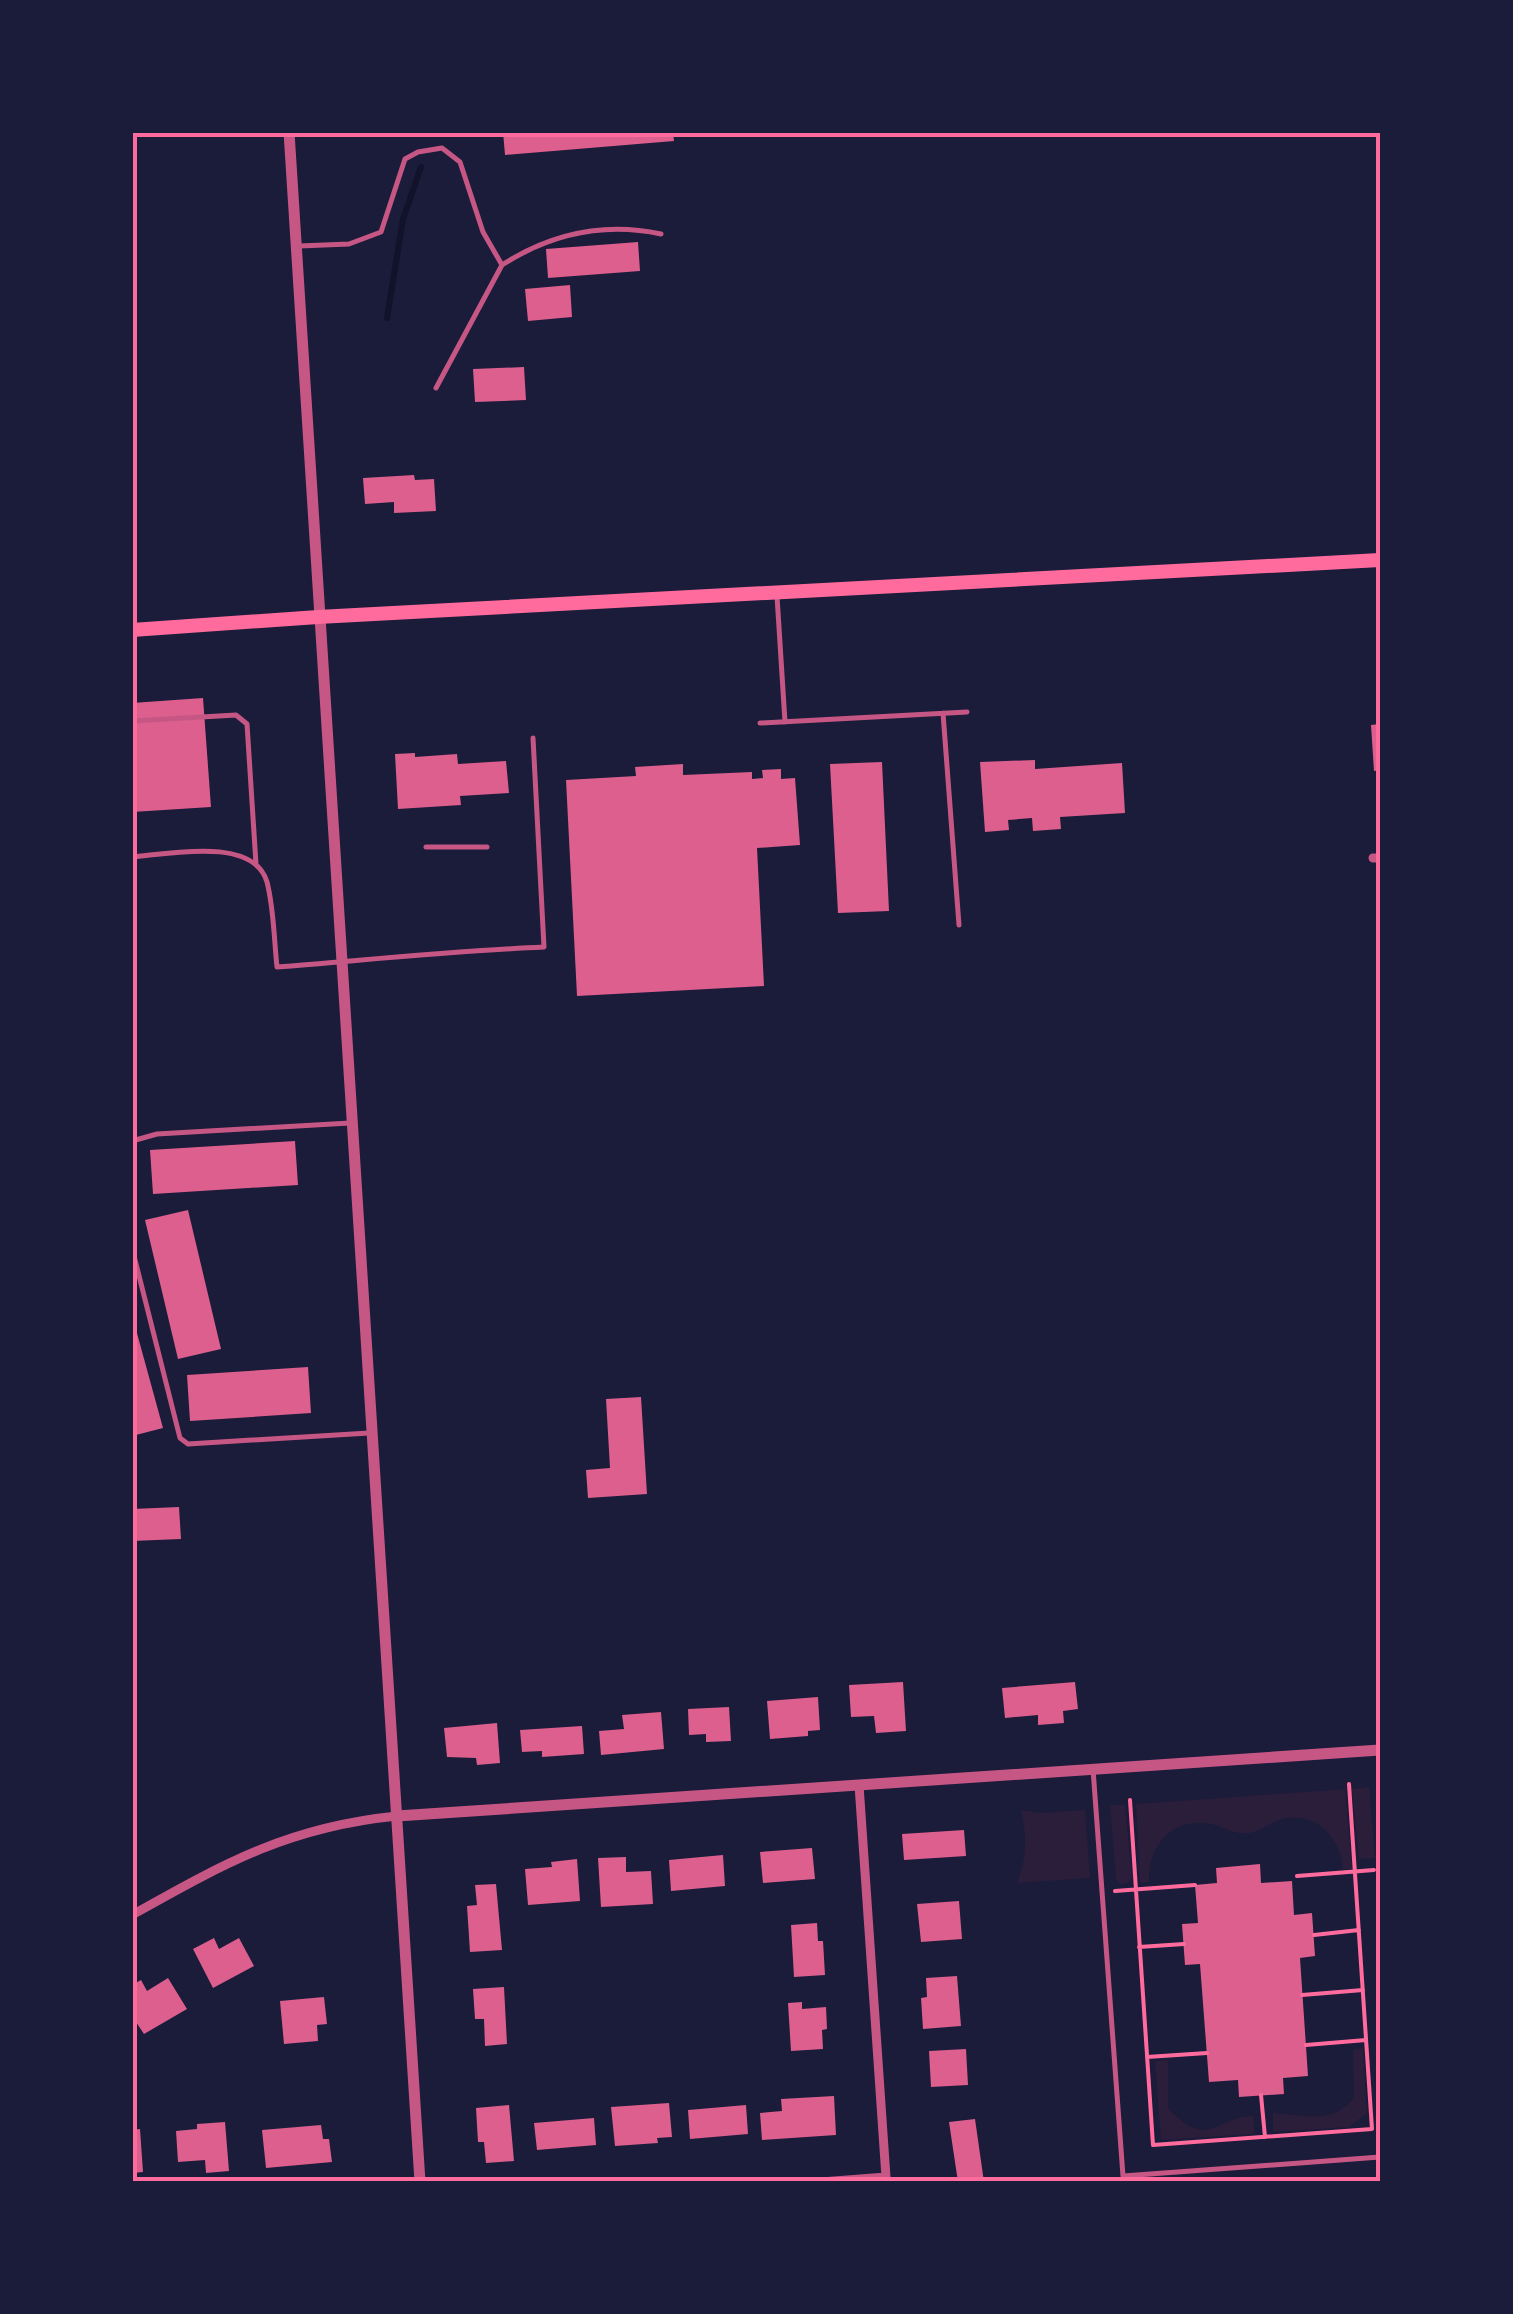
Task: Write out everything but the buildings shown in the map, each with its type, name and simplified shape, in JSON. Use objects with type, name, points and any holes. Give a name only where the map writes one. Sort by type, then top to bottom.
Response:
[{"type":"main road","points":[[132,630],[1380,560]]},
{"type":"street","points":[[289,132],[420,2182]]},
{"type":"street","points":[[132,1916],[223,1864],[272,1842],[349,1821],[1380,1750]]},
{"type":"street","points":[[821,2182],[886,2176],[859,1785]]},
{"type":"lane","points":[[296,246],[349,244],[381,232],[404,159],[442,148],[460,162],[484,232],[502,265]]},
{"type":"lane","points":[[436,388],[502,265],[529,248],[569,233],[630,228],[661,234]]},
{"type":"lane","points":[[776,593],[785,722]]},
{"type":"lane","points":[[760,723],[967,712]]},
{"type":"lane","points":[[943,713],[959,925]]},
{"type":"lane","points":[[132,721],[236,714],[247,724],[256,864]]},
{"type":"lane","points":[[132,857],[224,850],[256,864],[267,879],[277,967],[544,946],[534,738]]},
{"type":"lane","points":[[426,847],[487,847]]},
{"type":"lane","points":[[132,1141],[157,1134],[353,1122]]},
{"type":"lane","points":[[132,1248],[180,1438],[188,1444],[372,1433]]},
{"type":"lane","points":[[1380,1750],[1380,1760]]},
{"type":"lane","points":[[1093,1769],[1124,2176],[1380,2157]]},
{"type":"path","points":[[1130,1800],[1153,2145],[1264,2137],[1372,2129],[1349,1784]]},
{"type":"path","points":[[1297,1876],[1374,1870]]},
{"type":"path","points":[[1115,1891],[1195,1885]]},
{"type":"path","points":[[1314,1935],[1359,1930]]},
{"type":"path","points":[[1140,1947],[1184,1944]]},
{"type":"path","points":[[1302,1995],[1363,1990]]},
{"type":"path","points":[[1306,2045],[1366,2040]]},
{"type":"path","points":[[1147,2057],[1207,2053]]},
{"type":"path","points":[[1261,2095],[1264,2137]]},
{"type":"shaded area","points":[[1369,1787],[1375,1858],[1359,1859],[1352,1789]]},
{"type":"shaded area","points":[[1345,1789],[1352,1869],[1343,1869],[1333,1839],[1309,1820],[1286,1818],[1244,1833],[1192,1823],[1180,1826],[1163,1839],[1152,1858],[1149,1882],[1140,1883],[1136,1804]]},
{"type":"shaded area","points":[[1110,1805],[1125,1805],[1132,1878],[1127,1883],[1120,1884],[1116,1879]]},
{"type":"shaded area","points":[[1021,1810],[1085,1810],[1090,1878],[1017,1883],[1025,1846]]},
{"type":"shaded area","points":[[1363,2048],[1367,2113],[1349,2127],[1273,2132],[1273,2113],[1316,2116],[1345,2107],[1354,2098],[1353,2050]]},
{"type":"shaded area","points":[[1168,2060],[1168,2108],[1182,2121],[1202,2130],[1253,2116],[1255,2134],[1161,2140],[1155,2061]]},
{"type":"waterway","points":[[387,318],[403,219],[421,167]]}]
